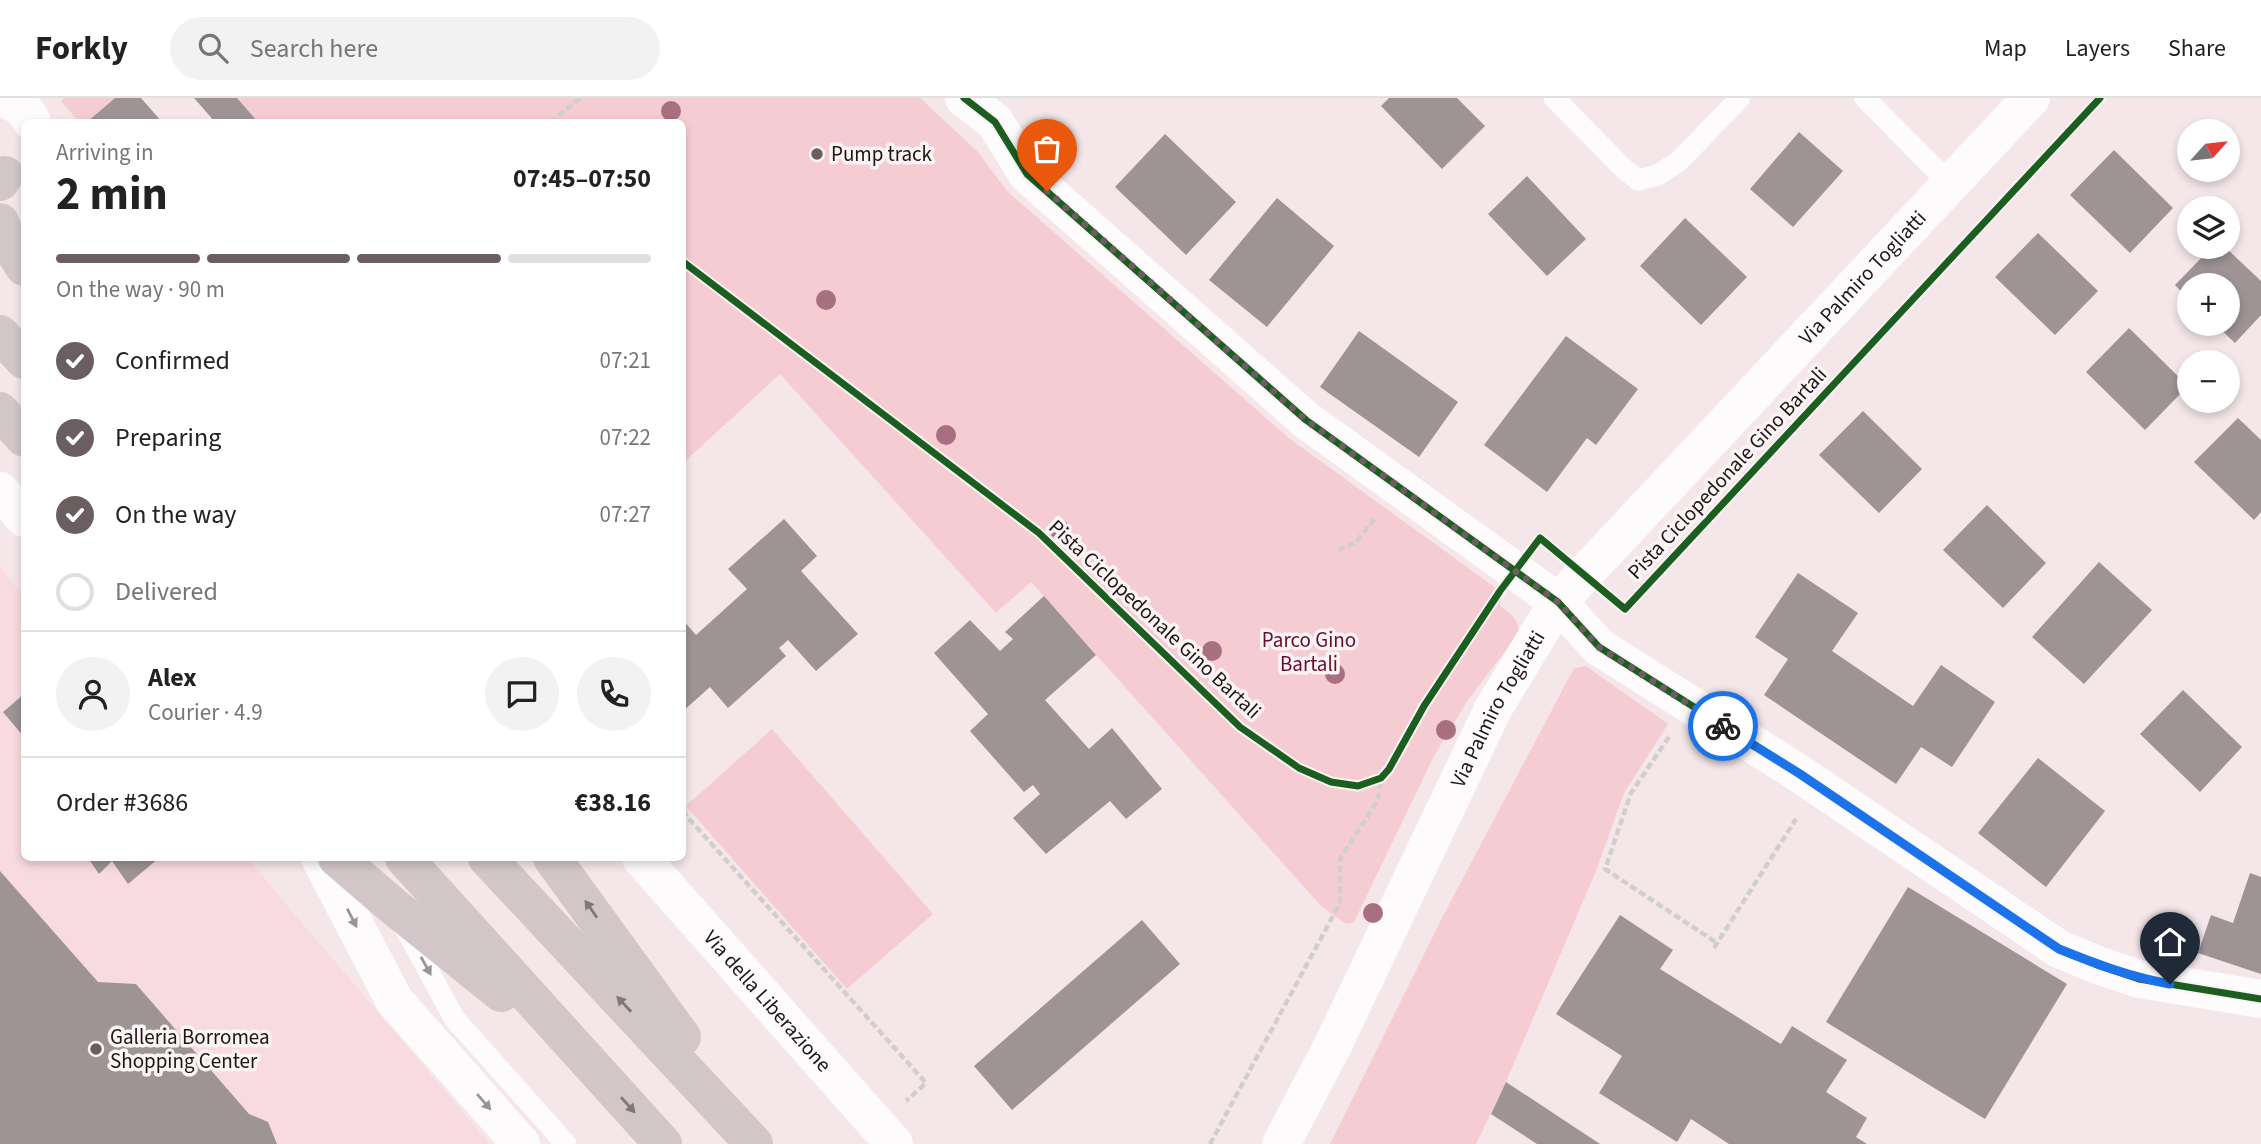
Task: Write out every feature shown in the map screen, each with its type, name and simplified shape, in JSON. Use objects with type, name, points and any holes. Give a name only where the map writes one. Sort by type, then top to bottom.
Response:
[{"type":"highway","points":[[0,222],[21,262]]},
{"type":"highway","points":[[0,334],[21,357]]},
{"type":"highway","points":[[0,411],[21,435]]},
{"type":"highway","points":[[340,861],[593,1067]]},
{"type":"highway","points":[[407,861],[663,1144]]},
{"type":"highway","points":[[490,861],[756,1144]]},
{"type":"highway","points":[[554,861],[756,1144]]},
{"type":"street","points":[[1,98],[19,105],[30,119]]},
{"type":"street","points":[[964,98],[1002,110],[1027,174],[1306,420],[1558,602],[1599,647],[1818,787],[2059,949],[2100,967],[2139,979],[2261,999]]},
{"type":"street","name":"Via Palmiro Togliatti","points":[[1281,1144],[1333,1045],[1493,709],[1558,602],[2031,98]]},
{"type":"street","points":[[0,491],[21,515]]},
{"type":"street","points":[[322,861],[394,1000],[521,1144]]},
{"type":"street","name":"Via della Liberazione","points":[[644,861],[896,1126]]},
{"type":"lane","points":[[1554,98],[1638,180],[1658,175],[1679,161],[1740,98]]},
{"type":"lane","points":[[1865,98],[1950,184]]},
{"type":"lane","points":[[393,906],[454,1017],[566,1144]]},
{"type":"path","points":[[554,119],[581,98]]},
{"type":"path","points":[[1338,550],[1356,542],[1400,487]]},
{"type":"path","points":[[1690,705],[1631,793],[1605,869],[1716,946],[1818,787]]},
{"type":"path","points":[[1370,782],[1381,778],[1389,769]]},
{"type":"path","points":[[1210,1144],[1340,903],[1340,859],[1377,800],[1381,778]]},
{"type":"path","points":[[686,815],[926,1083],[896,1126]]},
{"type":"shaded area","name":"Galleria Borromea Shopping Center","points":[[0,567],[21,592],[21,861],[250,861],[490,1144],[0,1144]]},
{"type":"green space","points":[[64,98],[115,98],[90,119],[76,119],[61,101]]},
{"type":"green space","name":"Parco Gino Bartali","points":[[237,98],[920,98],[978,152],[1007,191],[1290,439],[1500,591],[1500,606],[1516,620],[1519,633],[1468,700],[1434,756],[1354,922],[1346,924],[1321,906],[1031,582],[996,613],[780,374],[686,460],[686,119],[255,119]]},
{"type":"green space","points":[[1586,666],[1668,724],[1624,793],[1596,871],[1506,1082],[1476,1144],[1330,1144],[1443,916],[1574,668]]},
{"type":"green space","points":[[772,729],[933,914],[847,989],[686,806]]},
{"type":"building","points":[[115,98],[141,98],[159,119],[90,119]]},
{"type":"building","points":[[194,98],[237,98],[255,119],[212,119]]},
{"type":"building","points":[[1389,98],[1457,98],[1485,126],[1442,169],[1381,106]]},
{"type":"building","points":[[1799,132],[1843,171],[1793,227],[1750,189]]},
{"type":"building","points":[[1165,134],[1236,202],[1186,255],[1115,187]]},
{"type":"building","points":[[2114,150],[2173,208],[2130,253],[2070,195]]},
{"type":"building","points":[[1527,176],[1586,239],[1547,276],[1488,214]]},
{"type":"building","points":[[1277,198],[1334,246],[1267,327],[1209,280]]},
{"type":"building","points":[[1685,218],[1747,277],[1701,325],[1640,266]]},
{"type":"building","points":[[2038,233],[2098,291],[2055,335],[1995,277]]},
{"type":"building","points":[[2200,259],[2238,259],[2261,281],[2261,315],[2235,343],[2228,336],[2240,336],[2240,273],[2187,273]]},
{"type":"building","points":[[2129,328],[2177,375],[2177,397],[2145,430],[2086,372]]},
{"type":"building","points":[[1359,331],[1458,402],[1419,457],[1320,387]]},
{"type":"building","points":[[1566,336],[1638,389],[1596,445],[1587,438],[1547,492],[1484,445]]},
{"type":"building","points":[[1863,411],[1922,469],[1879,513],[1819,455]]},
{"type":"building","points":[[2238,418],[2261,440],[2261,512],[2254,520],[2194,462]]},
{"type":"building","points":[[1987,505],[2046,563],[2003,608],[1943,550]]},
{"type":"building","points":[[784,519],[817,556],[801,571],[858,634],[816,671],[788,640],[779,648],[786,656],[728,708],[710,687],[686,708],[686,624],[696,635],[747,589],[728,569]]},
{"type":"building","points":[[2099,562],[2152,610],[2084,684],[2032,637]]},
{"type":"building","points":[[1798,573],[1858,613],[1832,651],[1913,706],[1941,665],[1995,702],[1952,767],[1921,747],[1896,784],[1764,695],[1788,659],[1755,637]]},
{"type":"building","points":[[1044,596],[1096,655],[1045,700],[1089,749],[1112,728],[1162,789],[1126,819],[1110,801],[1046,854],[1013,818],[1040,794],[1033,785],[1024,792],[970,731],[988,714],[934,653],[970,620],[1000,651],[1013,639],[1005,632]]},
{"type":"building","points":[[2183,690],[2242,747],[2200,792],[2140,734]]},
{"type":"building","points":[[21,697],[21,733],[3,712]]},
{"type":"building","points":[[2038,758],[2105,811],[2046,887],[1978,833]]},
{"type":"building","points":[[90,861],[112,861],[99,874]]},
{"type":"building","points":[[112,861],[155,861],[128,884]]},
{"type":"building","name":"Galleria Borromea Shopping Center","points":[[0,871],[98,982],[136,984],[249,1114],[268,1122],[277,1144],[0,1144]]},
{"type":"building","points":[[2250,873],[2261,877],[2261,974],[2198,953],[2211,915],[2233,923]]},
{"type":"building","points":[[1908,887],[2067,984],[1985,1119],[1826,1022]]},
{"type":"building","points":[[1620,915],[1673,950],[1660,969],[1781,1044],[1792,1026],[1847,1060],[1826,1092],[1867,1118],[1856,1137],[1867,1144],[1729,1144],[1691,1119],[1677,1142],[1599,1093],[1622,1056],[1556,1014]]},
{"type":"building","points":[[1142,920],[1180,964],[1012,1110],[974,1066]]},
{"type":"building","points":[[1506,1082],[1600,1144],[1537,1144],[1491,1114]]},
{"type":"cycle path","points":[[964,98],[995,122],[1027,174],[1306,420],[1558,602],[1599,647],[1800,774],[2059,949],[2139,979],[2261,999]]},
{"type":"cycle path","name":"Pista Ciclopedonale Gino Bartali","points":[[686,264],[1039,533],[1240,727],[1299,768],[1331,782],[1358,786],[1381,778],[1389,769],[1424,706],[1500,591],[1540,538],[1625,609],[2100,98]]},
{"type":"way so far","points":[[1047,191],[1306,420],[1558,602],[1599,647],[1723,726]]},
{"type":"place","name":"Pump track","points":[[817,154]]},
{"type":"place","name":"Galleria Borromea Shopping Center","points":[[96,1049]]},
{"type":"route","points":[[1723,726],[1800,774],[2059,949],[2100,967],[2139,979],[2170,984]]}]
